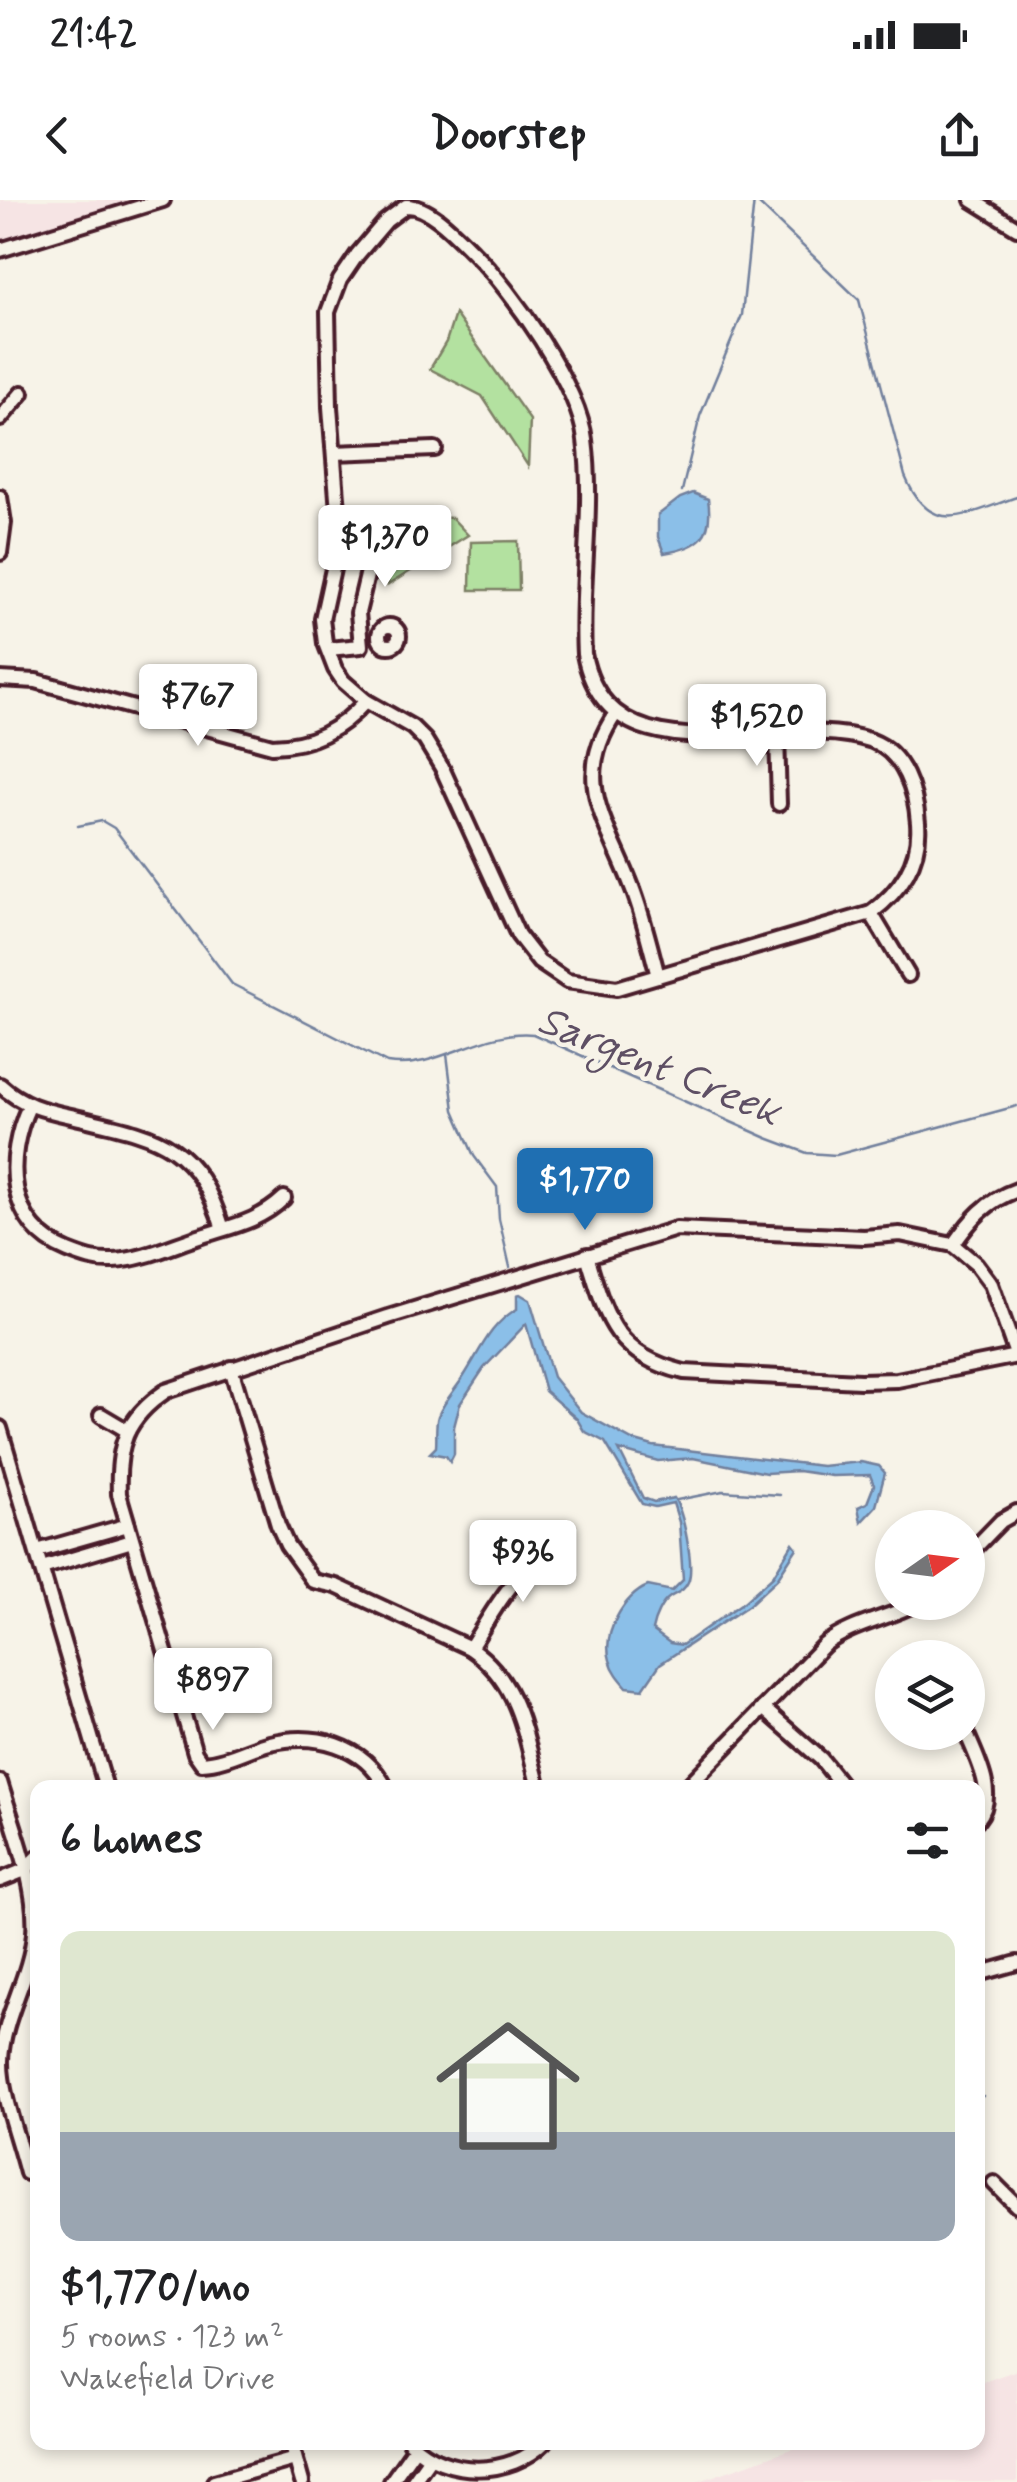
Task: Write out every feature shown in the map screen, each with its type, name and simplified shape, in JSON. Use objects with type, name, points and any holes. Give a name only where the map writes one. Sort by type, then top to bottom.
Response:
[{"type":"street","points":[[0,250],[163,200]]},
{"type":"street","points":[[972,200],[1017,228]]},
{"type":"street","points":[[412,206],[422,209],[489,268],[540,342],[576,405],[586,441],[584,654],[587,670],[616,713],[664,735],[812,733],[872,741],[888,751],[908,777],[916,807],[917,848],[898,888],[871,913],[616,988],[567,981],[538,962],[518,936],[434,752],[412,727],[366,701],[342,680],[328,649],[322,619],[340,537],[327,329],[332,296],[357,255],[386,221],[396,210],[412,206]]},
{"type":"street","points":[[0,418],[22,393]]},
{"type":"street","points":[[334,453],[435,449]]},
{"type":"street","points":[[0,497],[4,523],[0,553]]},
{"type":"street","points":[[340,537],[371,536],[374,546],[358,613],[361,646]]},
{"type":"street","points":[[328,649],[382,644]]},
{"type":"street","points":[[0,679],[36,681],[272,746],[304,743],[330,733],[366,701]]},
{"type":"street","points":[[616,713],[597,745],[592,781],[597,806],[632,888],[658,976]]},
{"type":"street","points":[[778,734],[779,804]]},
{"type":"street","points":[[871,913],[908,975]]},
{"type":"street","points":[[0,1086],[29,1106],[169,1144],[182,1153],[205,1183],[223,1229]]},
{"type":"street","points":[[29,1106],[15,1142],[13,1160],[18,1194],[32,1224],[62,1248],[96,1261],[126,1260],[255,1220],[284,1198]]},
{"type":"street","points":[[953,1245],[988,1202],[1017,1190]]},
{"type":"street","points":[[380,1780],[348,1748],[314,1739],[270,1743],[215,1762],[202,1763],[194,1753],[119,1494],[118,1463],[128,1430],[150,1402],[166,1391],[587,1254],[676,1229],[864,1237],[900,1234],[953,1245],[976,1264],[991,1284],[1017,1356],[897,1380],[684,1372],[641,1357],[624,1342],[611,1325],[587,1254]]},
{"type":"street","points":[[231,1368],[278,1525],[313,1581],[336,1586],[470,1648],[498,1670],[508,1685],[538,1780]]},
{"type":"street","points":[[101,1415],[128,1430]]},
{"type":"street","points":[[0,1428],[104,1780]]},
{"type":"street","points":[[985,1537],[1017,1512]]},
{"type":"street","points":[[37,1551],[128,1524]]},
{"type":"street","points":[[42,1568],[132,1541]]},
{"type":"street","points":[[470,1648],[526,1567],[544,1554],[566,1547]]},
{"type":"street","points":[[694,1780],[836,1635],[879,1620]]},
{"type":"street","points":[[763,1708],[820,1759],[837,1780]]},
{"type":"street","points":[[972,1750],[983,1780]]},
{"type":"street","points":[[0,1782],[30,1869]]},
{"type":"street","points":[[0,1880],[30,1872]]},
{"type":"street","points":[[27,2173],[1,2059],[30,1947]]},
{"type":"street","points":[[985,1972],[1017,1962]]},
{"type":"street","points":[[994,2183],[1017,2206]]},
{"type":"street","points":[[293,2450],[302,2482]]},
{"type":"street","points":[[420,2450],[461,2467],[492,2468],[537,2450]]},
{"type":"street","points":[[392,2482],[420,2450]]},
{"type":"street","points":[[413,2482],[420,2450]]},
{"type":"street","points":[[214,2482],[295,2458]]},
{"type":"shaded area","points":[[0,200],[135,200],[0,241]]},
{"type":"shaded area","points":[[1017,2370],[1017,2482],[697,2482],[788,2450],[985,2450],[985,2381]]},
{"type":"green space","points":[[455,314],[530,420],[528,466],[482,396],[430,369],[446,342]]},
{"type":"green space","points":[[394,515],[452,518],[468,535],[388,585]]},
{"type":"green space","points":[[518,541],[519,590],[470,590],[471,542]]},
{"type":"water","points":[[693,493],[708,499],[706,531],[686,548],[664,553],[658,537],[658,515]]},
{"type":"water","points":[[520,1294],[530,1300],[553,1377],[581,1412],[632,1440],[653,1446],[822,1466],[861,1462],[879,1466],[885,1473],[876,1506],[861,1522],[858,1507],[867,1503],[874,1485],[870,1475],[766,1473],[693,1458],[658,1461],[619,1450],[643,1498],[654,1502],[674,1498],[684,1526],[690,1564],[688,1582],[664,1603],[652,1630],[670,1643],[682,1645],[745,1601],[773,1576],[793,1543],[797,1548],[777,1579],[749,1605],[660,1664],[643,1689],[627,1687],[610,1660],[612,1628],[623,1607],[639,1591],[648,1586],[672,1591],[683,1580],[679,1522],[673,1503],[655,1507],[642,1504],[605,1442],[584,1431],[577,1419],[545,1391],[526,1324],[484,1368],[460,1404],[450,1462],[446,1456],[430,1453],[436,1447],[437,1420],[443,1405],[493,1330],[517,1309]]},
{"type":"waterway","points":[[682,491],[700,416],[742,315],[754,200]]},
{"type":"waterway","points":[[755,200],[859,300],[905,476],[915,496],[938,515],[952,516],[1017,497]]},
{"type":"waterway","name":"Sargent Creek","points":[[78,826],[102,821],[114,828],[232,984],[387,1063],[424,1061],[495,1038],[533,1034],[767,1138],[807,1153],[836,1155],[1017,1106]]},
{"type":"waterway","points":[[447,1054],[454,1110],[474,1156],[497,1187],[499,1219],[510,1267]]},
{"type":"waterway","points":[[677,1500],[723,1491],[780,1495]]}]
